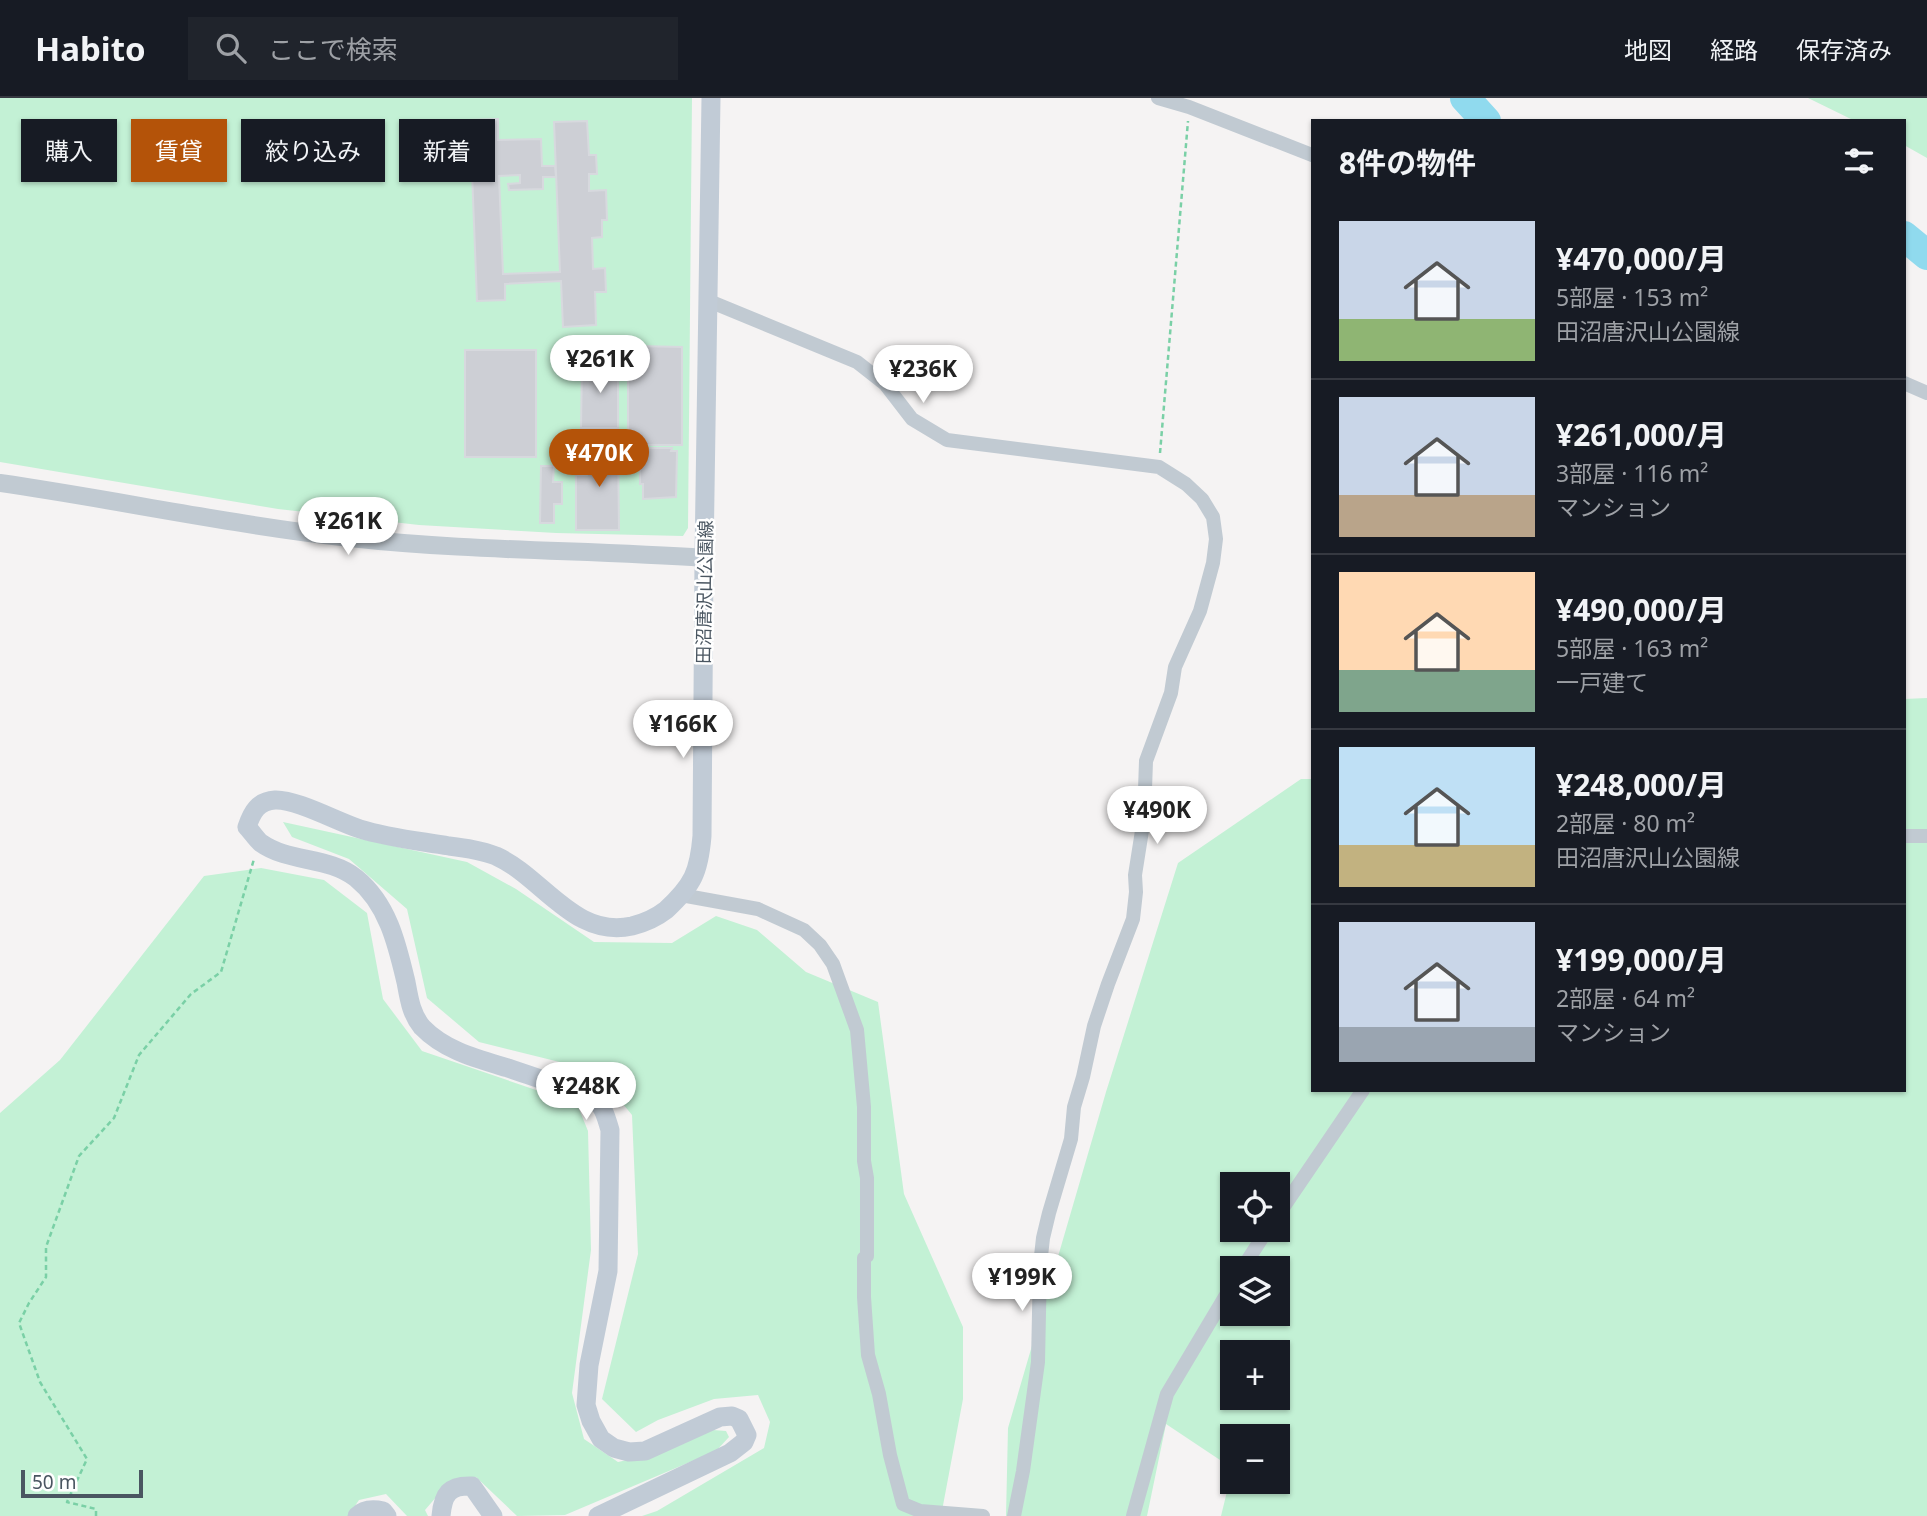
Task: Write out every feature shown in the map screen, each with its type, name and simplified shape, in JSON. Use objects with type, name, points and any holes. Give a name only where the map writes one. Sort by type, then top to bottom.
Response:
[{"type":"main road","name":"田沼唐沢山公園線","points":[[259,842],[247,827],[251,813],[262,803],[275,800],[293,802],[362,830],[491,854],[510,862],[582,919],[599,926],[620,928],[642,923],[663,912],[692,881],[700,862],[702,836],[711,98]]},
{"type":"main road","points":[[259,842],[278,852],[337,867],[356,878],[373,896],[384,911],[397,942],[414,1014],[422,1026],[438,1040],[458,1052],[596,1100],[603,1110],[610,1130],[608,1270],[589,1365],[586,1405],[592,1421],[601,1439],[614,1448],[629,1452],[645,1451],[720,1417],[732,1416],[739,1419],[747,1435],[744,1442],[730,1453],[598,1516]]},
{"type":"main road","points":[[441,1516],[443,1499],[454,1487],[472,1486],[493,1516]]},
{"type":"main road","points":[[357,1516],[361,1512],[377,1509],[387,1516]]},
{"type":"street","points":[[1158,98],[1189,107],[1311,155]]},
{"type":"street","points":[[709,301],[857,362],[885,384],[912,419],[947,440],[1158,467],[1186,484],[1202,499],[1213,517],[1216,539],[1213,563],[1200,611],[1175,667],[1171,693],[1146,761],[1144,818],[1135,876],[1133,919],[1094,1026],[1074,1107],[1071,1139],[1048,1213],[1040,1265],[1038,1362],[1014,1516]]},
{"type":"street","points":[[1906,384],[1927,393]]},
{"type":"street","points":[[0,483],[350,538],[443,546],[704,558]]},
{"type":"street","points":[[1906,836],[1927,836]]},
{"type":"street","points":[[681,895],[758,909],[804,930],[820,945],[833,964],[857,1030],[867,1178],[864,1297],[869,1355],[903,1504],[920,1511],[983,1516]]},
{"type":"street","points":[[1290,1197],[1362,1092]]},
{"type":"street","points":[[1133,1516],[1167,1394],[1220,1304]]},
{"type":"path","points":[[1158,467],[1189,107]]},
{"type":"path","points":[[96,1516],[96,1508],[67,1502],[87,1459],[40,1382],[19,1323],[46,1277],[46,1247],[79,1156],[114,1118],[139,1055],[191,994],[220,972],[259,842]]},
{"type":"green space","points":[[0,98],[692,98],[688,528],[683,536],[556,533],[419,525],[278,509],[0,462]]},
{"type":"green space","points":[[1808,98],[1927,98],[1927,158],[1906,146],[1906,119],[1851,119]]},
{"type":"green space","points":[[1927,698],[1927,1516],[1221,1516],[1226,1494],[1290,1494],[1290,1424],[1220,1424],[1220,1460],[1166,1424],[1147,1516],[1006,1516],[1008,1428],[1106,1092],[1178,863],[1301,779],[1311,779],[1311,1092],[1906,1092],[1906,699]]},
{"type":"green space","points":[[283,822],[467,862],[516,889],[594,942],[672,943],[716,916],[757,930],[806,972],[878,1002],[904,1194],[963,1327],[963,1399],[941,1516],[642,1516],[657,1511],[764,1448],[770,1422],[758,1395],[714,1399],[658,1420],[636,1432],[602,1399],[638,1254],[632,1115],[596,1071],[479,1042],[427,998],[407,909],[349,859],[292,837]]},
{"type":"green space","points":[[261,868],[324,880],[367,913],[383,999],[422,1051],[577,1104],[588,1131],[591,1250],[572,1393],[584,1439],[618,1462],[659,1453],[713,1430],[726,1431],[729,1437],[716,1451],[565,1515],[517,1516],[476,1477],[450,1481],[425,1510],[428,1516],[407,1516],[386,1494],[359,1500],[348,1516],[0,1516],[0,1113],[60,1060],[204,876]]},
{"type":"building","points":[[495,119],[498,119],[498,140],[541,139],[542,166],[555,166],[556,177],[543,177],[543,189],[509,190],[508,184],[520,183],[520,175],[499,176],[503,274],[560,272],[554,122],[587,121],[589,155],[596,155],[597,174],[589,174],[589,191],[606,190],[607,220],[602,220],[602,237],[592,238],[593,269],[605,268],[606,292],[595,292],[596,325],[563,327],[561,281],[505,284],[505,300],[477,301],[472,182],[495,182]]},
{"type":"building","points":[[628,342],[638,342],[638,346],[682,347],[682,445],[628,445],[628,355],[609,355],[609,348],[628,348]]},
{"type":"building","points":[[465,350],[536,350],[536,457],[465,457]]},
{"type":"building","points":[[582,361],[618,361],[618,428],[581,428]]},
{"type":"building","points":[[587,442],[618,442],[619,530],[576,530],[576,475],[587,475]]},
{"type":"building","points":[[672,448],[671,451],[677,451],[676,497],[643,499],[640,463],[643,463],[643,450]]},
{"type":"building","points":[[541,466],[554,466],[553,482],[562,482],[562,504],[554,504],[554,523],[540,523]]},
{"type":"waterway","points":[[1465,98],[1484,119]]},
{"type":"waterway","points":[[1906,238],[1927,255]]}]
